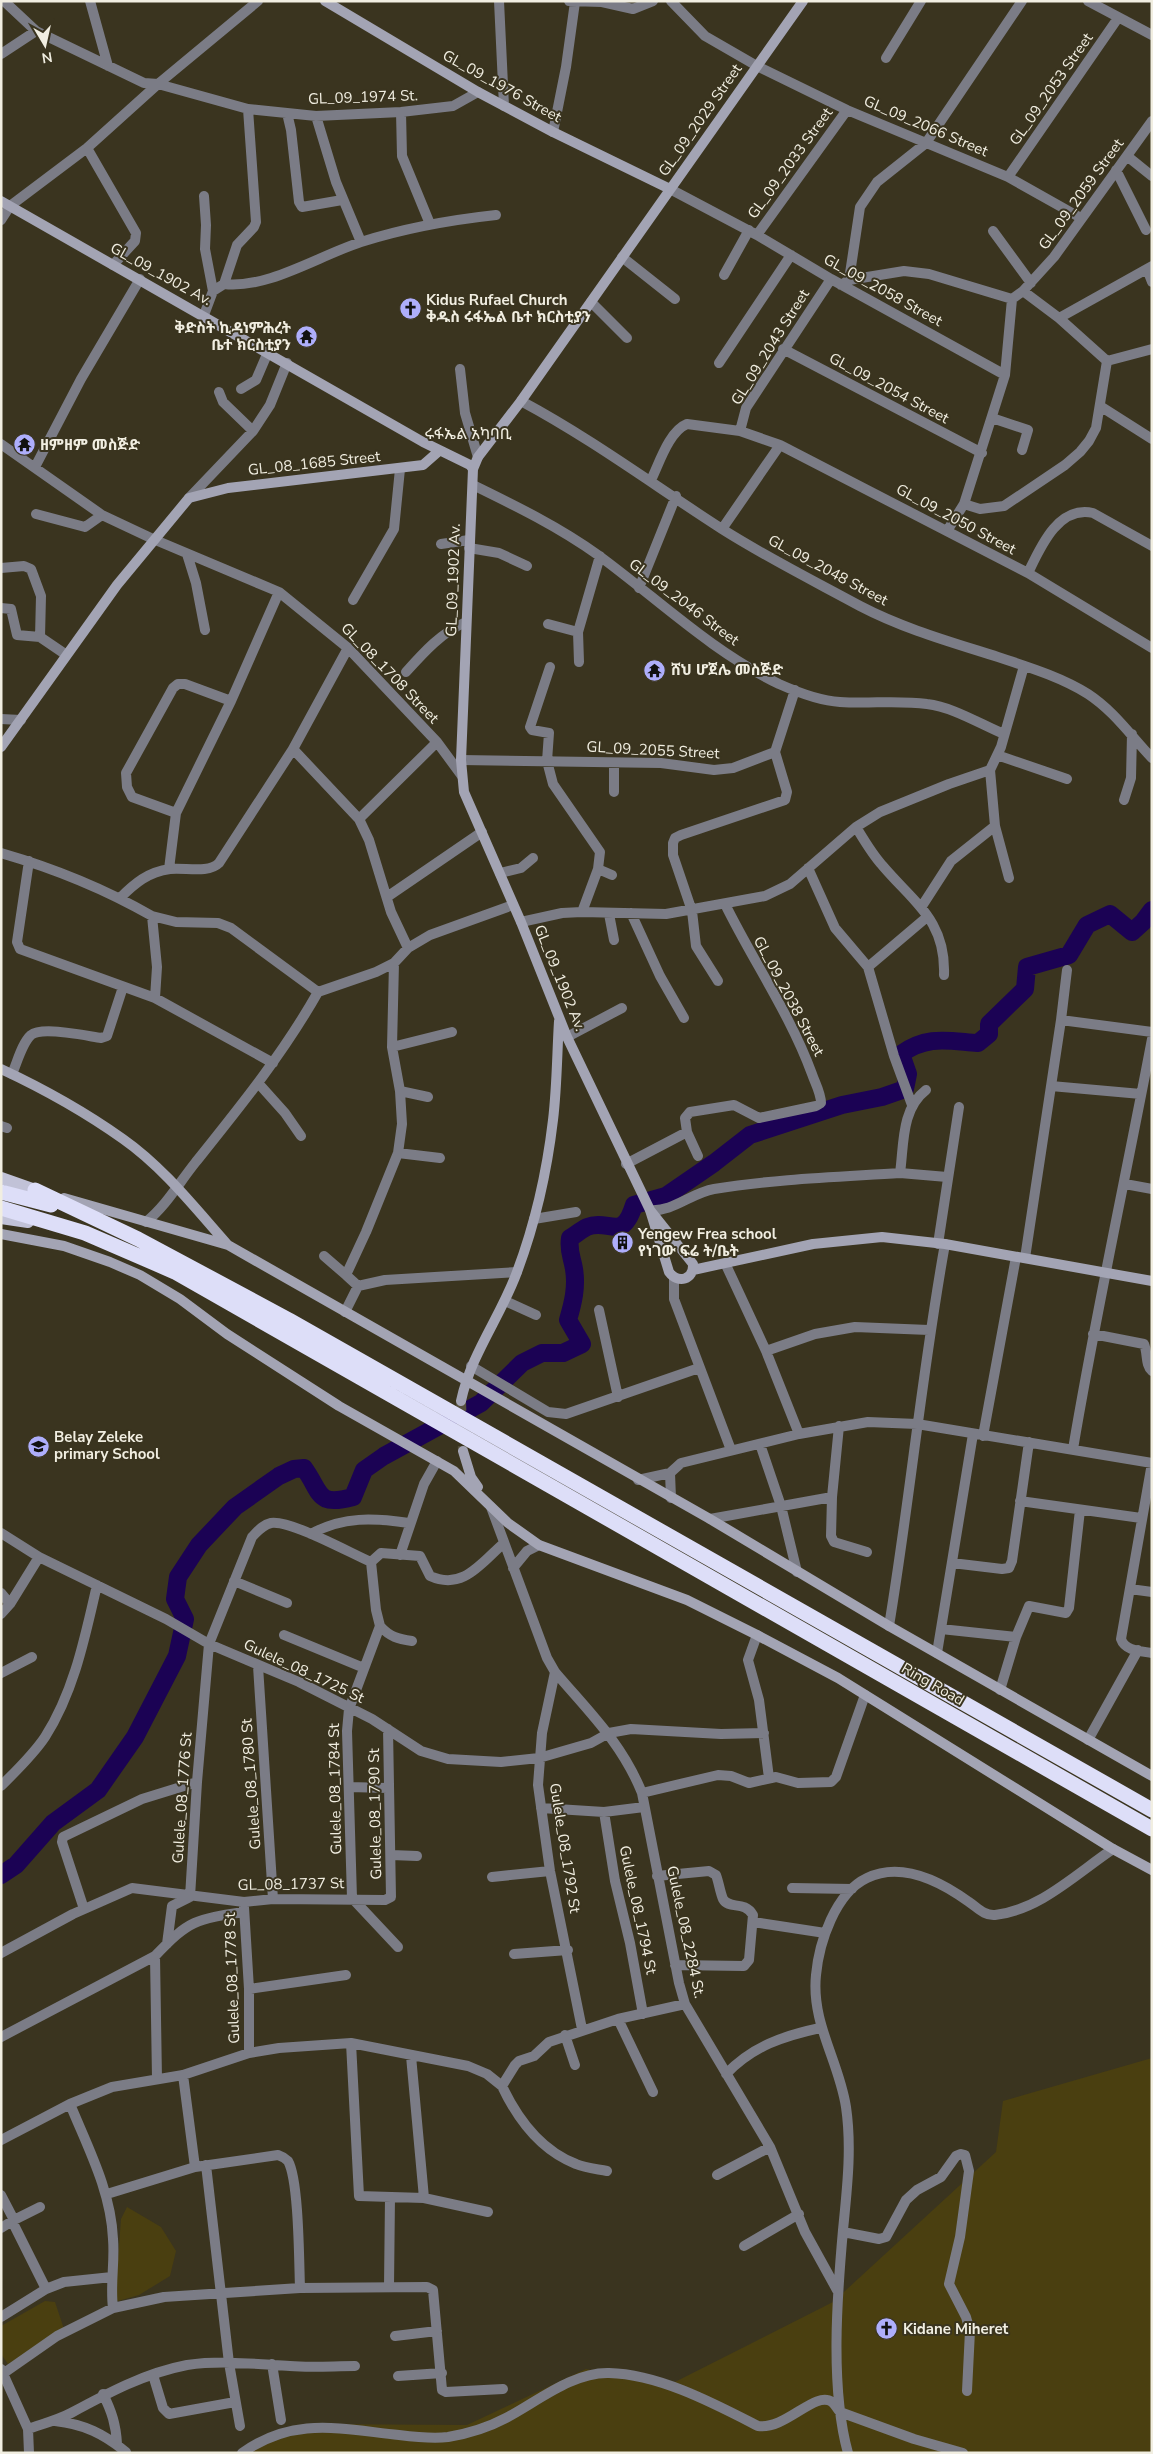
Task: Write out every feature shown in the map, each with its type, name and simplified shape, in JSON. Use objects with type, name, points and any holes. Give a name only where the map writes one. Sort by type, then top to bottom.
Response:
[{"type":"highway","points":[[35,1190],[138,1239],[285,1326]]},
{"type":"highway","points":[[1,1192],[86,1215]]},
{"type":"highway","points":[[1,1208],[85,1233],[174,1272],[285,1326]]},
{"type":"highway","name":"Ring Road","points":[[285,1326],[704,1556],[1152,1810]]},
{"type":"highway","name":"Ring Road","points":[[285,1326],[696,1570],[1152,1829]]},
{"type":"main road","name":"GL_09_1976 Street","points":[[325,1],[478,92],[553,132],[670,189]]},
{"type":"main road","name":"GL_09_2029 Street","points":[[473,469],[478,457],[521,401],[803,1]]},
{"type":"main road","name":"GL_09_1902 Av.","points":[[6,204],[204,315],[439,451],[470,465],[473,469],[462,760],[464,792],[521,922],[567,1037],[626,1164],[650,1210]]},
{"type":"main road","name":"GL_08_1685 Street","points":[[189,498],[228,488],[423,465],[439,451]]},
{"type":"main road","points":[[1,747],[65,654],[152,539],[189,498]]},
{"type":"main road","points":[[461,1401],[471,1366],[505,1301],[517,1272],[534,1219],[553,1120],[559,1017]]},
{"type":"main road","points":[[1,1069],[42,1088],[124,1139],[176,1188],[228,1245]]},
{"type":"main road","points":[[1,1178],[35,1190],[228,1245],[506,1402],[638,1480],[710,1519],[889,1626],[1152,1776]]},
{"type":"main road","points":[[650,1210],[693,1264],[693,1270],[689,1277],[682,1280],[674,1278],[650,1210]]},
{"type":"main road","points":[[1,1218],[85,1233]]},
{"type":"main road","points":[[1,1234],[64,1246],[140,1275],[180,1299],[227,1334],[279,1368],[340,1406],[454,1471],[469,1483],[508,1523],[539,1546],[687,1600],[757,1635],[865,1695],[1113,1848],[1152,1870]]},
{"type":"main road","points":[[693,1270],[837,1241],[882,1237],[941,1244],[1152,1281]]},
{"type":"main road","points":[[669,1267],[671,1259],[678,1255],[687,1256]]},
{"type":"main road","points":[[464,1451],[472,1477],[491,1507]]},
{"type":"main road","points":[[454,1471],[461,1470],[466,1462]]},
{"type":"street","name":"GL_09_1974 St.","points":[[4,1],[36,31],[144,83],[158,84],[248,108],[316,116],[401,112],[453,106],[478,92]]},
{"type":"street","points":[[90,1],[108,66]]},
{"type":"street","points":[[1,220],[6,204],[87,148],[158,84],[258,1]]},
{"type":"street","points":[[499,1],[504,106]]},
{"type":"street","points":[[568,1],[602,2],[633,9],[653,1]]},
{"type":"street","name":"GL_09_2066 Street","points":[[671,1],[705,36],[757,66],[846,110],[1008,177],[1081,218]]},
{"type":"street","points":[[886,58],[921,1]]},
{"type":"street","points":[[947,531],[964,504],[982,453],[1005,375],[1012,299],[929,274],[904,271],[845,282],[860,207],[878,182],[926,143],[1022,1]]},
{"type":"street","points":[[1088,1],[1152,35]]},
{"type":"street","points":[[553,132],[566,67],[575,2]]},
{"type":"street","name":"GL_09_2053 Street","points":[[1008,177],[1118,18]]},
{"type":"street","points":[[1,54],[36,31]]},
{"type":"street","points":[[213,291],[224,284],[237,245],[254,227],[256,222],[248,108]]},
{"type":"street","name":"GL_09_2033 Street","points":[[753,232],[846,110]]},
{"type":"street","points":[[401,112],[402,156],[430,224]]},
{"type":"street","points":[[287,113],[291,130],[299,202],[302,207],[342,200]]},
{"type":"street","points":[[316,116],[342,200],[361,242]]},
{"type":"street","name":"GL_09_2059 Street","points":[[1012,299],[1032,283],[1054,257],[1152,121]]},
{"type":"street","points":[[87,148],[136,233],[135,241],[113,265]]},
{"type":"street","points":[[1127,156],[1152,176]]},
{"type":"street","points":[[1116,170],[1146,230]]},
{"type":"street","name":"GL_09_2058 Street","points":[[670,189],[753,232],[831,279],[845,282],[1005,375]]},
{"type":"street","points":[[204,196],[205,249],[213,291],[204,315]]},
{"type":"street","points":[[224,284],[240,286],[259,283],[361,242],[430,224],[496,215]]},
{"type":"street","points":[[993,231],[1032,283]]},
{"type":"street","points":[[724,275],[753,232]]},
{"type":"street","points":[[719,363],[791,255]]},
{"type":"street","points":[[622,257],[675,299]]},
{"type":"street","points":[[1059,318],[1150,268],[1152,282]]},
{"type":"street","points":[[35,467],[81,378],[140,279]]},
{"type":"street","name":"GL_09_2043 Street","points":[[651,480],[672,439],[681,427],[687,424],[740,430],[746,408],[783,349],[831,279]]},
{"type":"street","points":[[1023,291],[1059,318],[1107,360]]},
{"type":"street","points":[[591,302],[627,338]]},
{"type":"street","name":"GL_09_2054 Street","points":[[783,349],[982,453]]},
{"type":"street","points":[[1107,360],[1152,349]]},
{"type":"street","points":[[241,389],[256,380],[268,352]]},
{"type":"street","points":[[964,504],[980,509],[1004,506],[1065,465],[1089,441],[1096,428],[1107,360]]},
{"type":"street","points":[[189,498],[253,431],[270,405],[286,363]]},
{"type":"street","points":[[460,369],[465,413],[478,457]]},
{"type":"street","points":[[219,392],[223,402],[253,431]]},
{"type":"street","name":"GL_09_2048 Street","points":[[521,401],[565,424],[722,528],[852,602],[897,624],[1024,666],[1066,682],[1089,694],[1132,734],[1152,758]]},
{"type":"street","points":[[1100,406],[1152,439]]},
{"type":"street","points":[[992,418],[1028,430],[1022,450]]},
{"type":"street","name":"GL_09_2050 Street","points":[[740,430],[780,445],[1028,573],[1152,648]]},
{"type":"street","name":"GL_08_1708 Street","points":[[1,444],[102,515],[152,539],[279,592],[348,648],[437,742],[462,776]]},
{"type":"street","points":[[722,528],[780,445]]},
{"type":"street","points":[[353,600],[394,529],[400,468]]},
{"type":"street","name":"GL_09_2046 Street","points":[[473,485],[536,516],[571,536],[600,556],[708,642],[750,668],[795,690],[840,702],[929,704],[1004,734]]},
{"type":"street","points":[[639,588],[676,496]]},
{"type":"street","points":[[1028,573],[1045,539],[1066,518],[1084,510],[1093,513],[1152,546]]},
{"type":"street","points":[[36,514],[85,527],[102,515]]},
{"type":"street","points":[[441,544],[469,544],[527,566]]},
{"type":"street","points":[[187,554],[196,583],[205,630]]},
{"type":"street","points":[[579,662],[578,632],[600,556]]},
{"type":"street","points":[[1,568],[24,566],[31,569],[41,596],[40,637]]},
{"type":"street","points":[[169,869],[176,813],[231,701],[279,592]]},
{"type":"street","points":[[1,608],[11,609],[19,636],[40,637],[65,654]]},
{"type":"street","points":[[406,672],[440,638],[455,627],[466,622]]},
{"type":"street","points":[[548,624],[578,632]]},
{"type":"street","points":[[120,898],[141,878],[169,869],[216,866],[293,749],[348,648]]},
{"type":"street","points":[[1009,878],[995,826],[990,770],[1004,734],[1024,666]]},
{"type":"street","points":[[550,667],[530,727],[532,730],[549,733],[547,761],[553,784],[561,799],[598,846],[600,852],[598,870],[582,912]]},
{"type":"street","points":[[176,813],[132,797],[127,787],[126,773],[173,688],[178,684],[185,684],[231,701]]},
{"type":"street","points":[[718,981],[696,946],[692,910],[674,855],[672,843],[675,838],[785,800],[787,792],[775,752],[795,690]]},
{"type":"street","points":[[1,719],[21,720]]},
{"type":"street","points":[[1124,800],[1131,778],[1132,734]]},
{"type":"street","points":[[359,819],[437,742]]},
{"type":"street","points":[[293,749],[359,819],[369,840],[398,931],[408,948]]},
{"type":"street","name":"GL_09_2055 Street","points":[[462,760],[660,763],[714,770],[733,768],[775,752]]},
{"type":"street","points":[[997,755],[1067,779]]},
{"type":"street","points":[[614,763],[614,792]]},
{"type":"street","points":[[521,922],[562,913],[666,914],[765,896],[780,890],[856,827],[880,812],[949,784],[990,770]]},
{"type":"street","points":[[922,906],[951,861],[995,826]]},
{"type":"street","points":[[856,827],[881,864],[922,906],[942,942],[945,954],[944,975]]},
{"type":"street","points":[[387,897],[482,832]]},
{"type":"street","points":[[1,852],[29,861],[120,898],[152,916],[176,922],[218,923],[230,928],[318,992]]},
{"type":"street","points":[[500,873],[521,868],[533,858]]},
{"type":"street","points":[[29,861],[17,942],[20,949],[155,998],[273,1063]]},
{"type":"street","points":[[808,868],[835,928],[868,967],[894,1056],[910,1100],[900,1173]]},
{"type":"street","points":[[598,870],[612,875]]},
{"type":"street","points":[[146,1222],[162,1207],[259,1084],[300,1024],[318,992],[376,972],[394,963],[408,948],[456,924],[513,904]]},
{"type":"street","name":"GL_09_2038 Street","points":[[687,1132],[685,1118],[690,1112],[734,1105],[759,1118],[816,1106],[821,1103],[809,1065],[796,1036],[747,950],[725,904]]},
{"type":"street","points":[[631,913],[660,976],[684,1018]]},
{"type":"street","points":[[609,914],[614,940]]},
{"type":"street","points":[[152,916],[157,967],[155,998]]},
{"type":"street","points":[[868,967],[927,916]]},
{"type":"street","points":[[346,1275],[366,1232],[398,1152],[402,1124],[400,1091],[392,1047],[394,963]]},
{"type":"street","points":[[937,1653],[952,1563],[978,1435],[1020,1257],[1051,1086],[1067,970]]},
{"type":"street","points":[[12,1074],[29,1037],[35,1033],[46,1032],[101,1038],[106,1036],[123,987]]},
{"type":"street","points":[[567,1037],[622,1008]]},
{"type":"street","points":[[1060,1020],[1152,1032]]},
{"type":"street","points":[[392,1047],[452,1032]]},
{"type":"street","points":[[1073,1450],[1093,1334],[1125,1184],[1152,1039]]},
{"type":"street","points":[[259,1084],[285,1113],[301,1136]]},
{"type":"street","points":[[1051,1086],[1141,1094]]},
{"type":"street","points":[[910,1100],[926,1090]]},
{"type":"street","points":[[400,1091],[428,1096]]},
{"type":"street","points":[[889,1626],[905,1526],[941,1244],[947,1177],[959,1107]]},
{"type":"street","points":[[626,1164],[687,1132],[698,1156]]},
{"type":"street","points":[[398,1152],[440,1158]]},
{"type":"street","points":[[650,1210],[660,1211],[708,1190],[754,1182],[900,1173],[947,1177]]},
{"type":"street","points":[[1125,1184],[1152,1188]]},
{"type":"street","points":[[534,1219],[576,1212]]},
{"type":"street","points":[[324,1256],[358,1286]]},
{"type":"street","points":[[726,1264],[766,1351],[799,1434]]},
{"type":"street","points":[[358,1286],[385,1280],[517,1272]]},
{"type":"street","points":[[674,1278],[674,1299],[730,1450]]},
{"type":"street","points":[[345,1312],[358,1286]]},
{"type":"street","points":[[505,1301],[536,1315]]},
{"type":"street","points":[[599,1310],[618,1397]]},
{"type":"street","points":[[766,1351],[815,1334],[855,1327],[929,1330]]},
{"type":"street","points":[[1093,1334],[1144,1344],[1147,1350],[1148,1365],[1152,1371]]},
{"type":"street","points":[[471,1366],[553,1414],[566,1414],[699,1368]]},
{"type":"street","points":[[638,1480],[670,1473],[681,1463],[730,1450],[799,1434],[868,1422],[917,1424],[1152,1463],[1121,1639],[1123,1644],[1138,1650],[1152,1652]]},
{"type":"street","points":[[839,1426],[832,1497],[831,1536],[834,1542],[867,1552]]},
{"type":"street","points":[[952,1563],[1002,1569],[1009,1568],[1012,1562],[1028,1442]]},
{"type":"street","points":[[760,1444],[781,1506],[797,1572]]},
{"type":"street","points":[[400,1555],[409,1523],[424,1484],[437,1461]]},
{"type":"street","points":[[670,1473],[671,1498]]},
{"type":"street","points":[[710,1519],[832,1497]]},
{"type":"street","points":[[1020,1501],[1141,1518]]},
{"type":"street","name":"Gulele_08_2284 St.","points":[[491,1507],[504,1543],[515,1564],[526,1608],[555,1672],[609,1733],[633,1771],[642,1793],[675,1965],[685,2004],[770,2147],[806,2232],[838,2291]]},
{"type":"street","points":[[1000,1690],[1016,1637],[1029,1606],[1033,1605],[1059,1613],[1066,1613],[1069,1608],[1080,1510]]},
{"type":"street","points":[[311,1534],[322,1528],[348,1520],[369,1519],[409,1523]]},
{"type":"street","name":"Gulele_08_1776 St","points":[[190,1896],[197,1782],[209,1644],[252,1537],[261,1527],[277,1523],[311,1534],[371,1562]]},
{"type":"street","name":"Gulele_08_1725 St","points":[[1,1532],[39,1557],[166,1619],[197,1635],[209,1644],[299,1682],[388,1730],[421,1751],[448,1759],[501,1762],[539,1758],[591,1743],[609,1733],[630,1729],[721,1734],[764,1733]]},
{"type":"street","points":[[412,1641],[397,1639],[387,1634],[380,1626],[376,1610],[371,1562],[381,1553],[420,1556],[430,1576],[452,1582],[469,1574],[504,1543]]},
{"type":"street","points":[[515,1564],[527,1551],[539,1546]]},
{"type":"street","points":[[1,1614],[10,1604],[39,1557]]},
{"type":"street","points":[[234,1581],[287,1603]]},
{"type":"street","points":[[1,1786],[44,1738],[64,1700],[84,1642],[97,1585]]},
{"type":"street","points":[[1130,1589],[1152,1592]]},
{"type":"street","points":[[1,1593],[10,1604]]},
{"type":"street","name":"Gulele_08_1784 St","points":[[352,1898],[347,1732],[349,1708],[380,1626]]},
{"type":"street","points":[[941,1628],[1016,1637]]},
{"type":"street","points":[[284,1635],[364,1668]]},
{"type":"street","points":[[757,1635],[748,1660],[759,1700],[770,1778]]},
{"type":"street","points":[[1088,1740],[1138,1650]]},
{"type":"street","points":[[1,1674],[32,1657]]},
{"type":"street","name":"Gulele_08_1780 St","points":[[258,1666],[273,1899]]},
{"type":"street","name":"Gulele_08_1792 St","points":[[555,1672],[542,1732],[538,1785],[550,1871],[568,1950],[582,2029]]},
{"type":"street","points":[[642,1793],[718,1775],[732,1776],[750,1783],[776,1777],[798,1783],[831,1782],[836,1777],[865,1695]]},
{"type":"street","name":"Gulele_08_1790 St","points":[[388,1730],[388,1788],[392,1855],[391,1897]]},
{"type":"street","points":[[84,1909],[62,1842],[63,1837],[142,1799],[197,1782]]},
{"type":"street","points":[[349,1787],[388,1788]]},
{"type":"street","points":[[541,1808],[604,1812],[644,1807]]},
{"type":"street","name":"Gulele_08_1794 St","points":[[604,1812],[615,1881],[630,1943],[643,2014]]},
{"type":"street","points":[[848,2453],[840,2412],[838,2291],[849,2167],[846,2107],[841,2085],[820,2028],[816,2004],[818,1954],[824,1933],[852,1888],[865,1878],[882,1872],[900,1871],[919,1875],[946,1888],[983,1913],[993,1915],[1031,1905],[1113,1848]]},
{"type":"street","points":[[392,1855],[417,1856]]},
{"type":"street","points":[[492,1877],[550,1871]]},
{"type":"street","points":[[658,1876],[709,1871],[716,1875],[724,1900],[729,1904],[750,1909],[753,1915],[748,1960],[744,1966],[675,1965]]},
{"type":"street","name":"GL_08_1737 St","points":[[1,1953],[84,1909],[124,1890],[138,1887],[244,1907],[273,1899],[352,1898],[385,1900],[391,1897]]},
{"type":"street","points":[[792,1888],[852,1888]]},
{"type":"street","points":[[167,1944],[172,1906],[190,1896]]},
{"type":"street","points":[[352,1898],[398,1948]]},
{"type":"street","points":[[1,2037],[155,1956],[186,1927],[200,1919],[244,1907]]},
{"type":"street","name":"Gulele_08_1778 St","points":[[244,1907],[249,1989],[249,2053]]},
{"type":"street","points":[[753,1922],[824,1933]]},
{"type":"street","points":[[514,1954],[568,1950]]},
{"type":"street","points":[[155,1956],[157,2079]]},
{"type":"street","points":[[249,1989],[346,1975]]},
{"type":"street","points":[[502,2086],[519,2061],[534,2056],[541,2047],[565,2035],[618,2019],[685,2004]]},
{"type":"street","points":[[618,2019],[653,2092]]},
{"type":"street","points":[[726,2074],[755,2049],[791,2034],[820,2028]]},
{"type":"street","points":[[565,2035],[575,2065]]},
{"type":"street","points":[[351,2043],[358,2196],[424,2198],[488,2212]]},
{"type":"street","points":[[1,2140],[70,2104],[112,2087],[183,2075],[249,2053],[278,2048],[351,2043],[411,2056],[457,2063],[478,2069],[502,2086],[508,2100],[539,2142],[577,2165],[607,2171]]},
{"type":"street","points":[[411,2056],[424,2198]]},
{"type":"street","points":[[183,2075],[201,2166],[240,2426]]},
{"type":"street","points":[[70,2104],[107,2194],[114,2239],[113,2308]]},
{"type":"street","points":[[717,2175],[770,2147]]},
{"type":"street","points":[[107,2194],[201,2166],[278,2154],[287,2161],[296,2205],[300,2288]]},
{"type":"street","points":[[843,2232],[879,2239],[886,2237],[906,2200],[917,2190],[941,2177],[956,2156],[965,2155],[969,2171],[960,2237],[949,2284],[951,2292],[966,2317],[970,2331],[967,2391]]},
{"type":"street","points":[[1,2195],[14,2220],[16,2233],[46,2289]]},
{"type":"street","points":[[389,2286],[390,2198]]},
{"type":"street","points":[[1,2228],[40,2207]]},
{"type":"street","points":[[744,2246],[798,2214]]},
{"type":"street","points":[[1,2317],[46,2289],[64,2282],[112,2276]]},
{"type":"street","points":[[29,2453],[28,2429],[2,2371],[57,2336],[113,2308],[164,2297],[300,2288],[389,2286],[431,2288],[442,2373],[442,2390],[446,2392],[504,2389]]},
{"type":"street","points":[[395,2336],[437,2332]]},
{"type":"street","points":[[28,2429],[70,2414],[103,2394],[153,2375],[185,2366],[229,2362],[292,2366],[355,2366]]},
{"type":"street","points":[[272,2364],[281,2420]]},
{"type":"street","points":[[398,2376],[442,2373]]},
{"type":"street","points":[[242,2453],[270,2437],[297,2428],[317,2427],[414,2437],[439,2438],[454,2436],[504,2419],[570,2383],[590,2376],[608,2373],[631,2375],[705,2399],[758,2426],[766,2427],[780,2424],[808,2405],[824,2400],[832,2402],[840,2412],[914,2439],[963,2453]]},
{"type":"street","points":[[153,2375],[163,2408],[169,2414],[236,2402]]},
{"type":"street","points":[[103,2394],[114,2420],[116,2444]]},
{"type":"street","points":[[51,2421],[86,2426],[126,2452]]},
{"type":"shaded area","points":[[1152,2058],[1152,2453],[246,2453],[302,2424],[467,2425],[586,2369],[665,2387],[833,2302],[996,2152],[1003,2101]]},
{"type":"shaded area","points":[[127,2207],[161,2227],[176,2251],[170,2276],[139,2295],[118,2301],[115,2299],[121,2219]]},
{"type":"shaded area","points":[[45,2301],[55,2302],[65,2332],[8,2364],[1,2354],[1,2326]]},
{"type":"waterway","points":[[1,1875],[16,1865],[53,1823],[98,1790],[135,1737],[177,1656],[185,1619],[175,1599],[178,1577],[199,1545],[235,1507],[279,1476],[294,1469],[304,1468],[321,1496],[326,1499],[341,1500],[353,1497],[364,1470],[384,1456],[481,1403],[522,1363],[542,1353],[563,1353],[582,1344],[568,1320],[575,1289],[570,1238],[587,1227],[595,1225],[620,1226],[625,1223],[634,1205],[666,1196],[714,1163],[750,1135],[842,1105],[882,1097],[905,1089],[908,1074],[901,1054],[920,1044],[929,1042],[978,1043],[989,1034],[989,1024],[1025,989],[1027,967],[1069,955],[1087,925],[1110,914],[1132,932],[1152,910]]},
{"type":"tunnel","points":[[461,1401],[463,1451]]},
{"type":"place","name":"Kidus Rufael Church ቅዱስ ሩፋኤል ቤተ ክርስቲያን","points":[[410,309]]},
{"type":"place","name":"ቅድስት ኪዳነምሕረት ቤተ ክርስቲያን","points":[[307,337]]},
{"type":"place","name":"ዘምዘም መስጅድ","points":[[24,445]]},
{"type":"place","name":"ሸህ ሆጀሌ መስጅድ","points":[[655,670]]},
{"type":"place","name":"Yengew Frea school የነገው ፍሬ ት/ቤት","points":[[622,1243]]},
{"type":"place","name":"Belay Zeleke primary School","points":[[38,1446]]},
{"type":"place","name":"Kidane Miheret","points":[[887,2329]]},
{"type":"district","name":"ሩፋኤል አካባቢ","points":[[468,433]]}]
